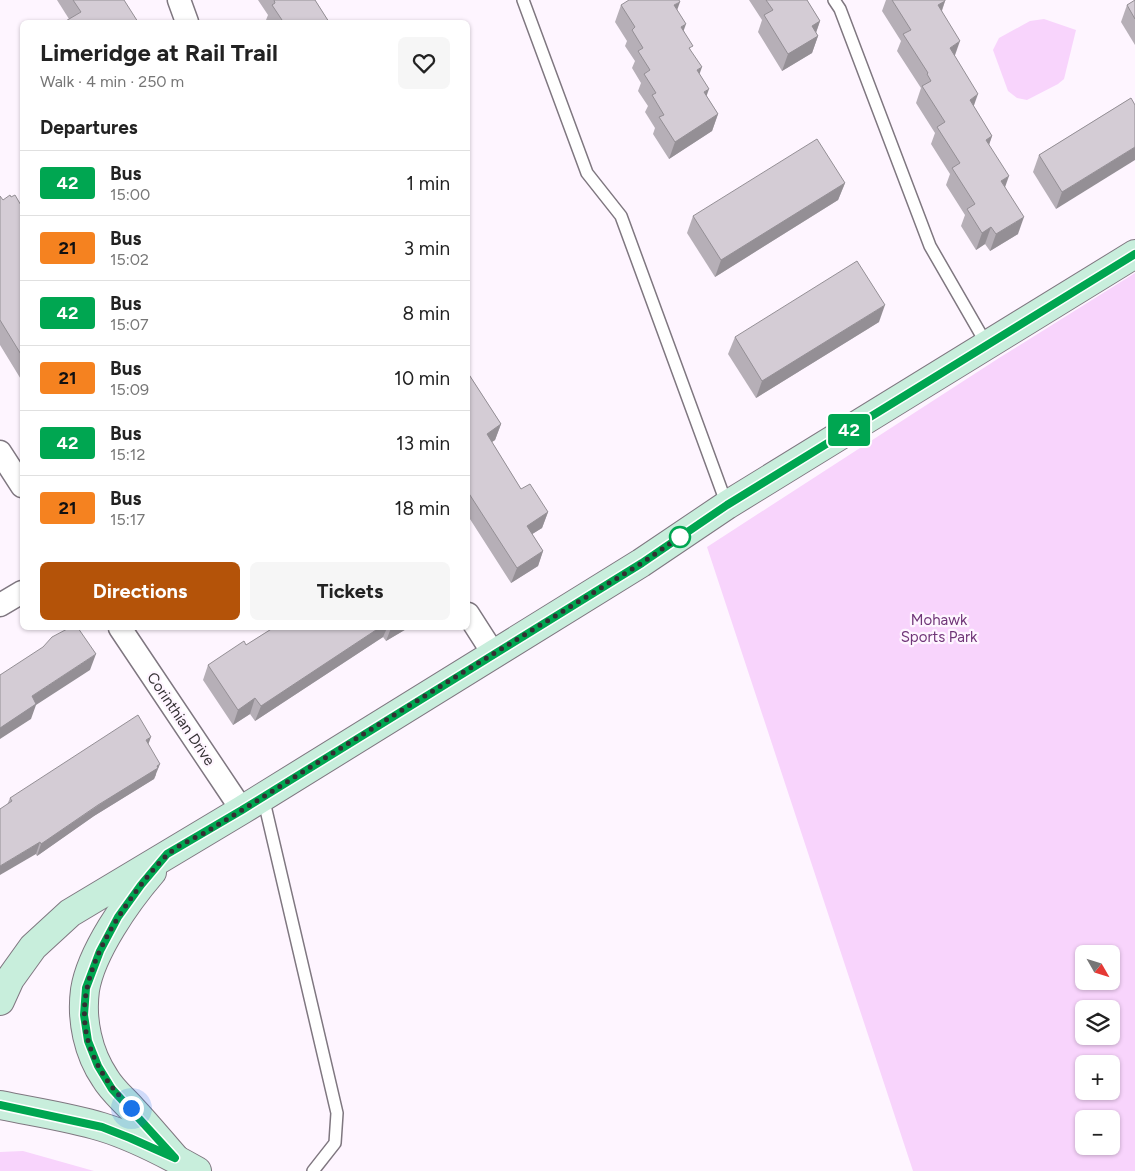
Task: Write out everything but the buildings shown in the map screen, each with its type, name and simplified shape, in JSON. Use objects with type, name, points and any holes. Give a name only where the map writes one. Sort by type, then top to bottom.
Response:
[{"type":"street","points":[[179,0],[186,20]]},
{"type":"street","points":[[0,1001],[10,979],[33,947],[70,914],[253,804],[642,563],[727,505],[1135,254]]},
{"type":"street","points":[[0,452],[20,483]]},
{"type":"street","points":[[0,606],[20,593]]},
{"type":"street","points":[[470,617],[493,654]]},
{"type":"street","name":"Corinthian Drive","points":[[122,630],[253,804]]},
{"type":"street","points":[[167,854],[129,900],[108,934],[86,988],[84,1015],[92,1054],[112,1089],[186,1165]]},
{"type":"street","points":[[0,1105],[102,1127],[130,1138],[186,1165]]},
{"type":"lane","points":[[523,0],[587,173],[622,216],[727,505]]},
{"type":"lane","points":[[834,0],[840,9],[930,246],[987,345]]},
{"type":"lane","points":[[253,804],[337,1113],[335,1143],[312,1171]]},
{"type":"green space","points":[[1044,19],[1076,30],[1064,79],[1027,100],[1017,98],[1008,91],[993,50],[999,38],[1030,21]]},
{"type":"green space","name":"Mohawk Sports Park","points":[[1135,273],[1135,1171],[913,1171],[707,547],[999,358]]},
{"type":"green space","points":[[23,1151],[94,1171],[0,1171],[0,1152]]},
{"type":"bus line","name":"42","points":[[0,1105],[102,1127],[175,1158],[112,1089],[92,1054],[84,1015],[86,988],[92,969],[108,934],[129,900],[167,854],[242,810],[642,563],[727,505],[1135,254]]},
{"type":"route","points":[[131,1108],[112,1089],[92,1054],[84,1015],[84,1001],[92,969],[108,934],[129,900],[167,854],[242,810],[642,563],[684,534],[680,537]]}]
